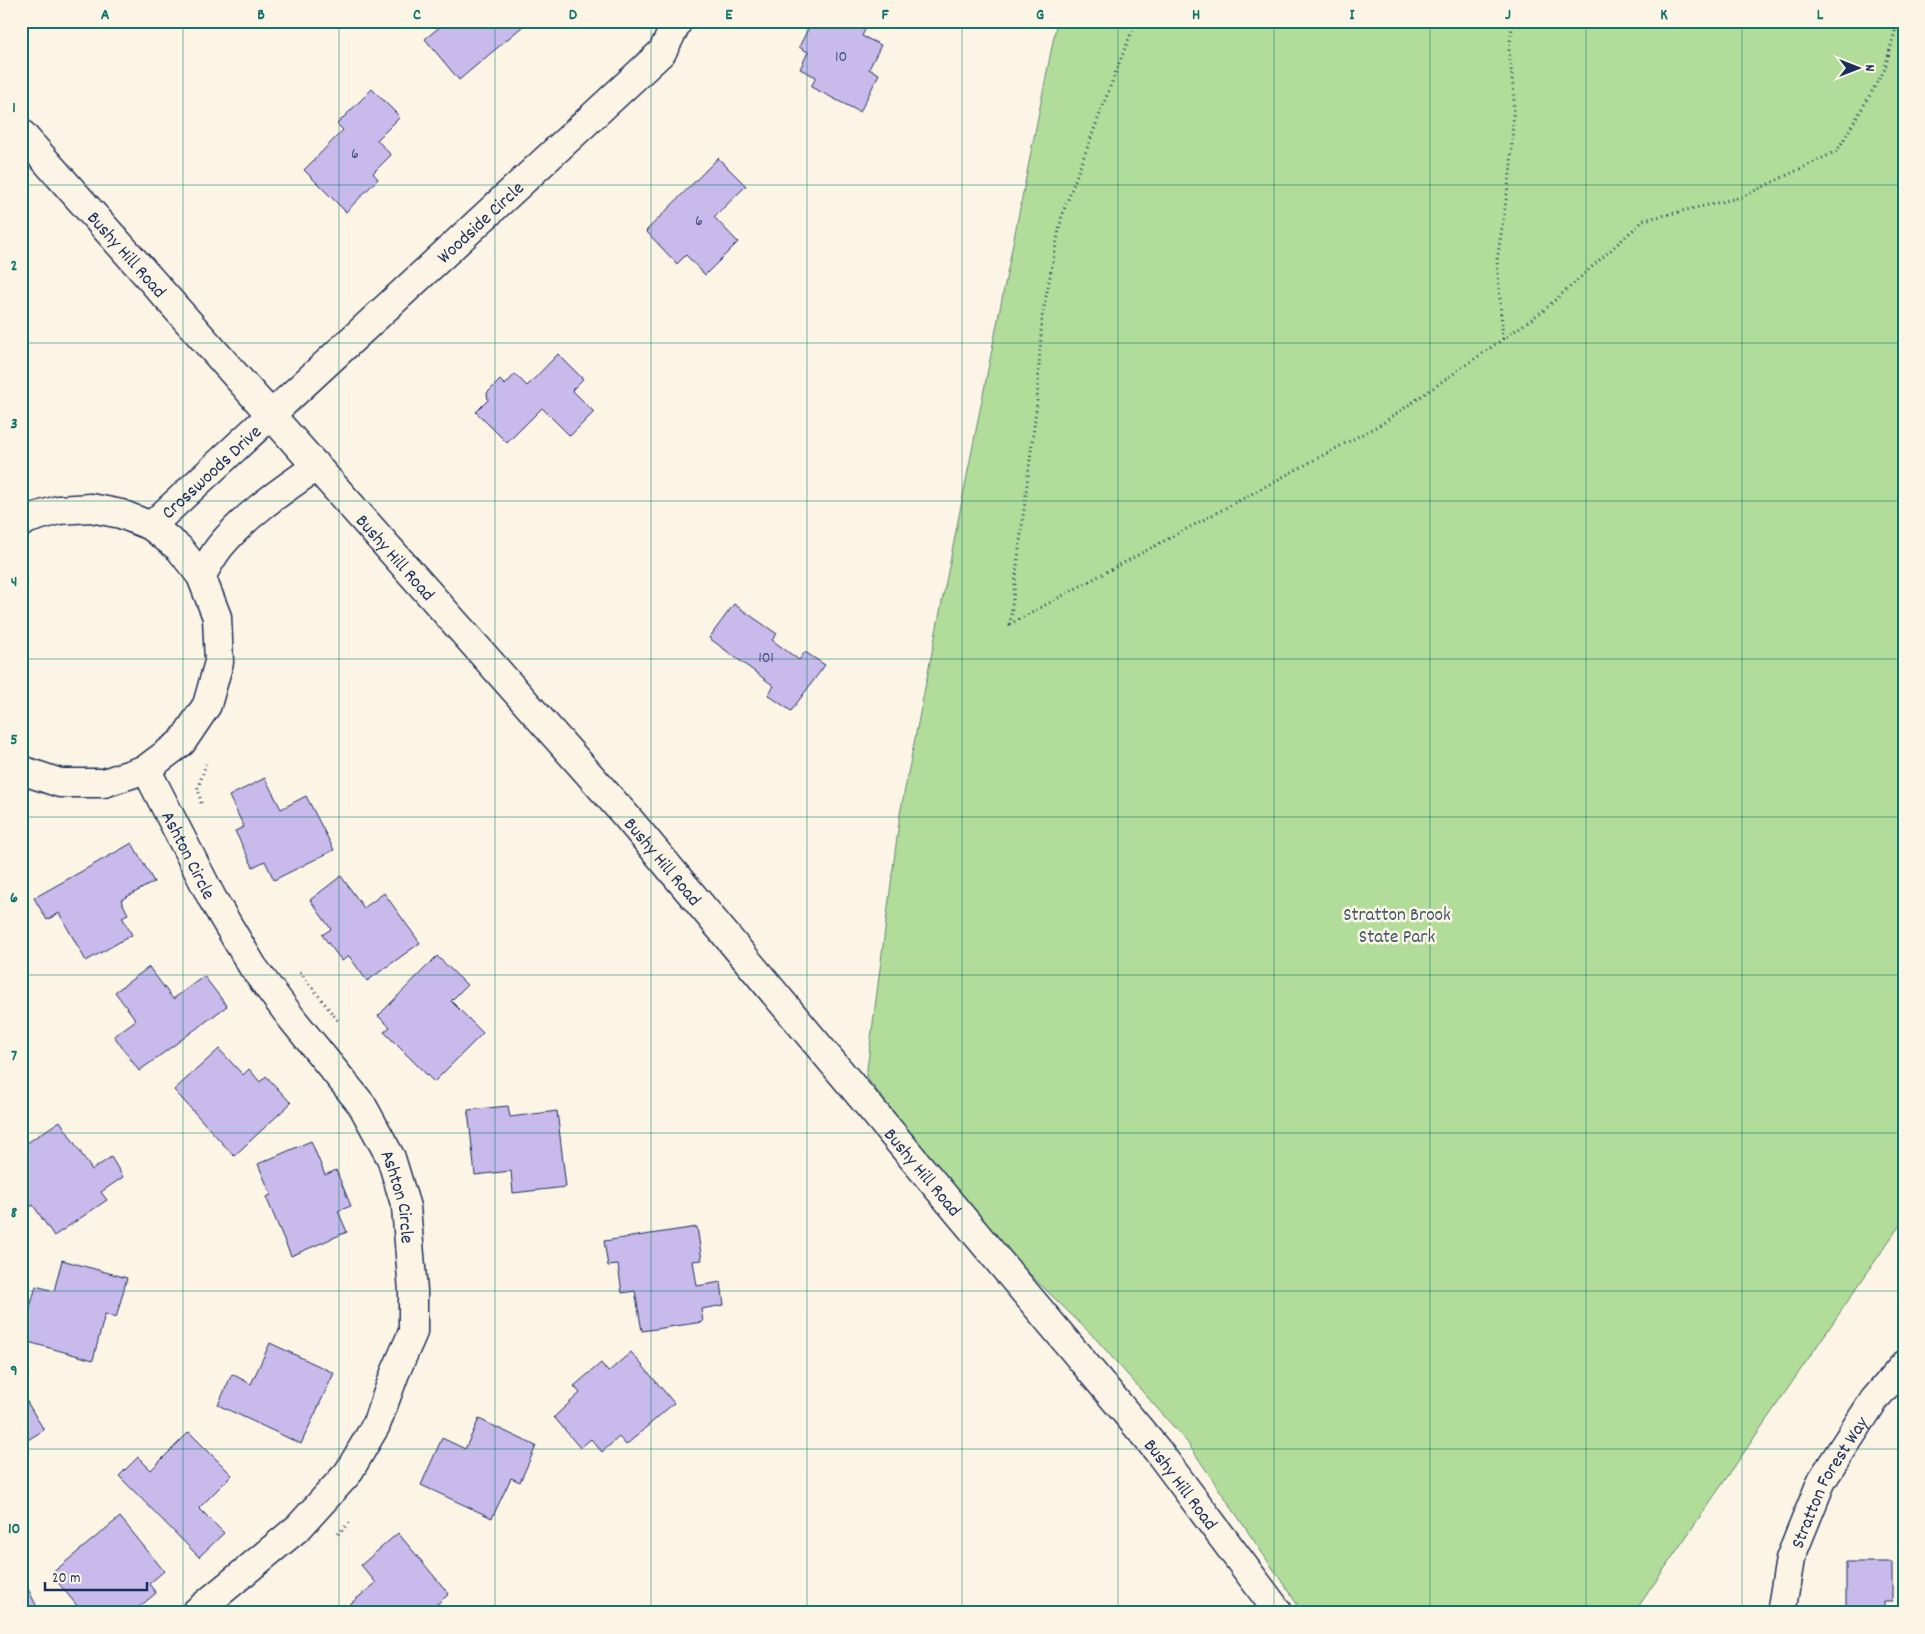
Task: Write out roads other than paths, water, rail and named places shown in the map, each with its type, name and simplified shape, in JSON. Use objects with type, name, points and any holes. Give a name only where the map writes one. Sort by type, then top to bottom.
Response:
[{"type":"street","name":"Woodside Circle","points":[[270,414],[662,52],[678,21]]},
{"type":"street","name":"Bushy Hill Road","points":[[21,133],[627,817],[1157,1450],[1279,1613]]},
{"type":"street","name":"Crosswoods Drive","points":[[151,526],[270,414]]},
{"type":"street","points":[[201,576],[220,546],[240,524],[270,499],[317,466]]},
{"type":"street","name":"Crosswoods Drive","points":[[21,770],[60,783],[104,783],[146,769],[182,742],[207,705],[219,662],[217,617],[201,576],[179,548],[151,526],[121,514],[90,508],[24,513]]},
{"type":"street","name":"Ashton Circle","points":[[146,769],[212,898],[253,967],[292,1020],[362,1105],[391,1158],[406,1207],[413,1291],[413,1332],[376,1425],[348,1473],[299,1527],[194,1613]]},
{"type":"street","name":"Stratton Forest Way","points":[[1781,1613],[1790,1559],[1822,1480],[1874,1400],[1904,1365]]},
{"type":"park label","name":"Stratton Brook State Park","points":[[1397,924]]}]
